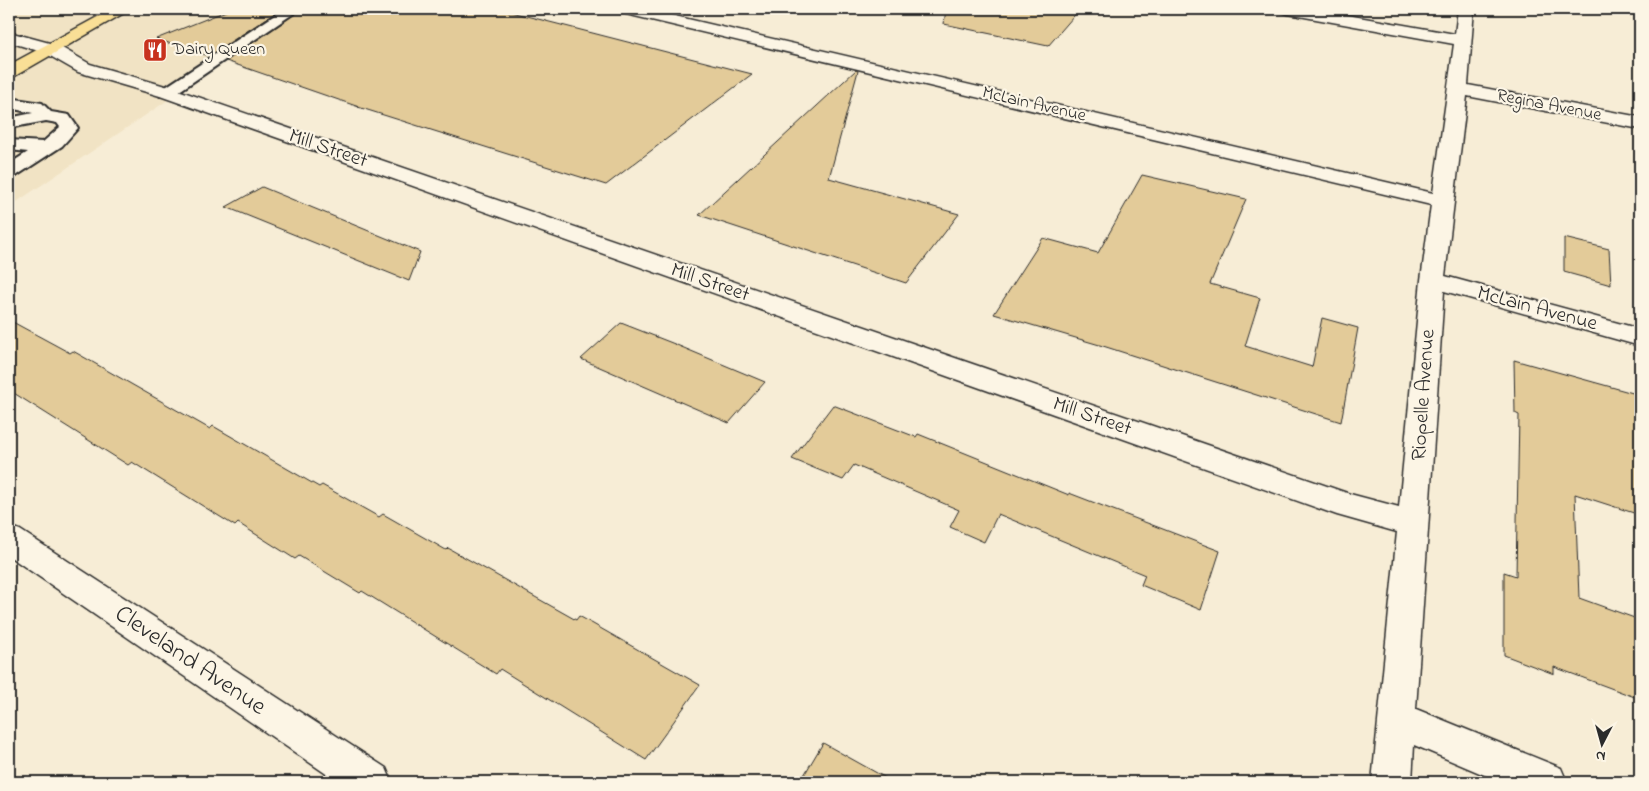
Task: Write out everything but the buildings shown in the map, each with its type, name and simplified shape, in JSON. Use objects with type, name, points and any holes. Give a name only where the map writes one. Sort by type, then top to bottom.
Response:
[{"type":"main road","points":[[9,72],[123,9]]},
{"type":"street","name":"McLain Avenue","points":[[626,9],[1441,201]]},
{"type":"street","points":[[1288,9],[1461,40]]},
{"type":"street","name":"Riopelle Avenue","points":[[1392,782],[1433,280],[1441,201],[1458,89],[1461,40],[1466,9]]},
{"type":"street","name":"Mill Street","points":[[9,37],[51,49],[84,68],[166,92],[1348,506],[1414,524]]},
{"type":"street","name":"Regina Avenue","points":[[1458,89],[1640,123]]},
{"type":"street","name":"McLain Avenue","points":[[1433,280],[1640,337]]},
{"type":"street","name":"Cleveland Avenue","points":[[9,539],[372,782]]},
{"type":"street","points":[[1397,719],[1546,782]]},
{"type":"lane","points":[[166,92],[292,9]]},
{"type":"lane","points":[[9,102],[36,107],[46,116]]},
{"type":"lane","points":[[9,123],[46,116],[63,119],[69,128],[56,142],[9,172]]},
{"type":"lane","points":[[9,146],[46,148]]},
{"type":"shaded area","points":[[9,9],[293,9],[190,77],[174,96],[9,207]]},
{"type":"place","name":"Dairy Queen","points":[[155,50]]}]
